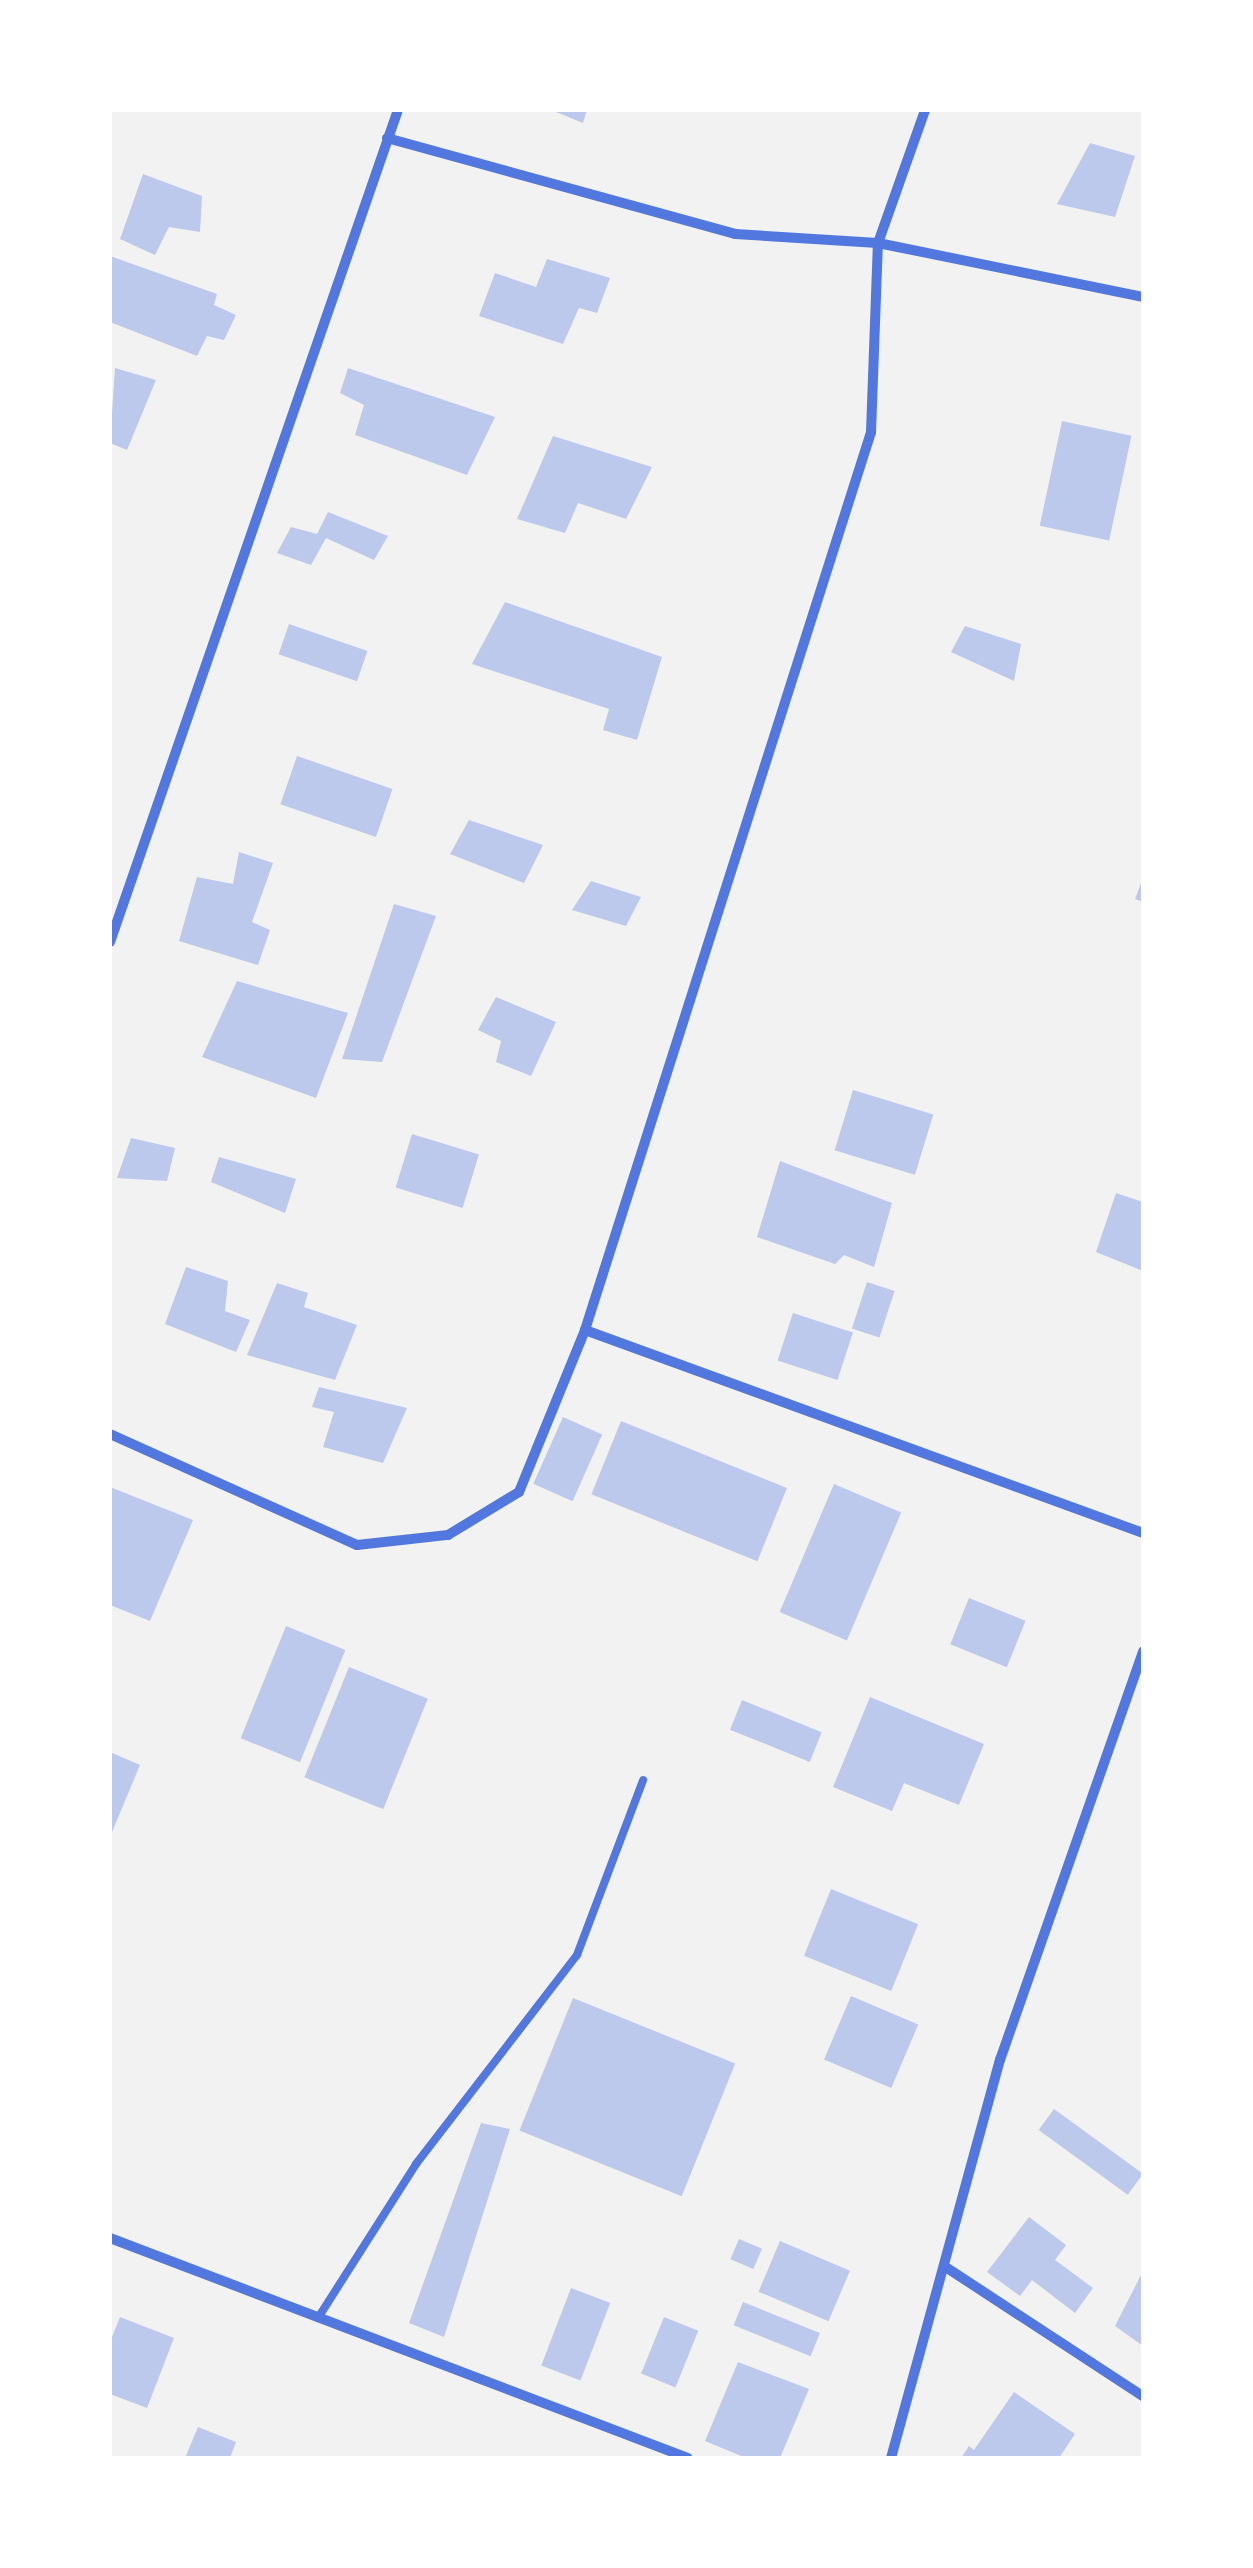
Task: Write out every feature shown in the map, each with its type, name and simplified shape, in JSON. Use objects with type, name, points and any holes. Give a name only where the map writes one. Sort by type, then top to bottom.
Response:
[{"type":"street","points":[[110,942],[398,110]]},
{"type":"street","points":[[110,1434],[357,1546],[448,1535],[518,1492],[584,1330],[871,432],[878,243],[926,110]]},
{"type":"street","points":[[388,138],[735,234],[878,243],[1143,297]]},
{"type":"street","points":[[584,1330],[1143,1532]]},
{"type":"street","points":[[891,2458],[1000,2060],[1143,1651]]},
{"type":"street","points":[[110,2238],[688,2458]]},
{"type":"street","points":[[944,2266],[1143,2396]]},
{"type":"lane","points":[[318,2318],[416,2164],[577,1954],[644,1780]]},
{"type":"building","points":[[551,110],[587,110],[583,123]]},
{"type":"building","points":[[1090,143],[1135,156],[1115,217],[1057,204]]},
{"type":"building","points":[[143,174],[202,196],[200,232],[169,227],[155,255],[120,239]]},
{"type":"building","points":[[110,256],[217,294],[214,305],[236,315],[224,340],[207,336],[197,356],[110,322]]},
{"type":"building","points":[[547,259],[610,278],[597,313],[579,308],[563,344],[479,316],[495,273],[536,287]]},
{"type":"building","points":[[115,368],[156,380],[127,450],[110,443]]},
{"type":"building","points":[[348,368],[495,417],[467,475],[355,435],[364,405],[340,393]]},
{"type":"building","points":[[1062,421],[1131,436],[1109,540],[1040,526]]},
{"type":"building","points":[[553,436],[652,467],[626,519],[578,503],[565,533],[517,519]]},
{"type":"building","points":[[328,512],[388,536],[374,560],[326,538],[311,565],[277,553],[291,527],[317,534]]},
{"type":"building","points":[[505,602],[662,657],[637,740],[603,730],[609,709],[472,664]]},
{"type":"building","points":[[289,624],[367,651],[357,681],[279,654]]},
{"type":"building","points":[[965,626],[1021,644],[1014,681],[951,652]]},
{"type":"building","points":[[297,756],[392,789],[376,837],[280,804]]},
{"type":"building","points":[[469,820],[543,845],[524,883],[450,854]]},
{"type":"building","points":[[239,852],[273,863],[252,922],[270,930],[258,965],[179,941],[197,877],[233,884]]},
{"type":"building","points":[[1143,878],[1143,902],[1135,899]]},
{"type":"building","points":[[591,881],[641,897],[626,926],[572,910]]},
{"type":"building","points":[[394,904],[436,916],[382,1062],[342,1059]]},
{"type":"building","points":[[237,981],[348,1013],[316,1098],[202,1057]]},
{"type":"building","points":[[496,997],[556,1022],[531,1076],[496,1062],[501,1041],[478,1030]]},
{"type":"building","points":[[853,1090],[933,1115],[915,1175],[835,1150]]},
{"type":"building","points":[[412,1134],[479,1154],[463,1208],[396,1188]]},
{"type":"building","points":[[131,1138],[175,1148],[167,1181],[117,1178]]},
{"type":"building","points":[[219,1157],[296,1179],[285,1213],[211,1182]]},
{"type":"building","points":[[780,1161],[892,1203],[874,1267],[844,1255],[835,1264],[757,1237]]},
{"type":"building","points":[[1116,1193],[1143,1202],[1143,1271],[1096,1252]]},
{"type":"building","points":[[186,1267],[228,1281],[225,1311],[250,1320],[236,1352],[165,1324]]},
{"type":"building","points":[[867,1282],[895,1291],[879,1338],[852,1329]]},
{"type":"building","points":[[277,1283],[308,1293],[304,1307],[357,1325],[335,1380],[247,1355]]},
{"type":"building","points":[[793,1313],[853,1332],[837,1380],[778,1361]]},
{"type":"building","points":[[319,1387],[407,1408],[383,1463],[323,1447],[334,1412],[312,1407]]},
{"type":"building","points":[[563,1417],[602,1434],[573,1501],[533,1484]]},
{"type":"building","points":[[621,1421],[787,1488],[757,1561],[591,1494]]},
{"type":"building","points":[[834,1484],[901,1513],[847,1640],[780,1612]]},
{"type":"building","points":[[110,1487],[193,1520],[150,1621],[110,1605]]},
{"type":"building","points":[[969,1598],[1026,1621],[1007,1667],[950,1644]]},
{"type":"building","points":[[286,1626],[345,1650],[300,1762],[241,1738]]},
{"type":"building","points":[[349,1667],[428,1699],[383,1809],[304,1777]]},
{"type":"building","points":[[870,1697],[984,1744],[959,1805],[904,1783],[892,1811],[833,1787]]},
{"type":"building","points":[[742,1700],[822,1732],[810,1762],[730,1730]]},
{"type":"building","points":[[110,1752],[140,1765],[110,1837]]},
{"type":"building","points":[[831,1889],[918,1924],[891,1991],[804,1956]]},
{"type":"building","points":[[851,1996],[918,2025],[891,2088],[824,2060]]},
{"type":"building","points":[[573,1998],[735,2064],[682,2196],[519,2131]]},
{"type":"building","points":[[1054,2109],[1143,2174],[1128,2195],[1039,2130]]},
{"type":"building","points":[[481,2123],[510,2129],[444,2337],[409,2323]]},
{"type":"building","points":[[1029,2217],[1066,2245],[1055,2260],[1093,2288],[1075,2313],[1032,2280],[1020,2296],[987,2272]]},
{"type":"building","points":[[739,2239],[762,2249],[753,2269],[730,2259]]},
{"type":"building","points":[[780,2241],[850,2271],[828,2321],[759,2292]]},
{"type":"building","points":[[1143,2271],[1143,2346],[1115,2326]]},
{"type":"building","points":[[571,2288],[610,2303],[580,2381],[541,2365]]},
{"type":"building","points":[[743,2302],[820,2333],[811,2356],[734,2325]]},
{"type":"building","points":[[120,2317],[174,2338],[147,2408],[110,2394],[110,2342]]},
{"type":"building","points":[[664,2317],[698,2331],[675,2387],[641,2374]]},
{"type":"building","points":[[738,2362],[809,2389],[780,2458],[746,2458],[705,2441]]},
{"type":"building","points":[[1014,2392],[1075,2434],[1059,2458],[961,2458],[969,2446],[974,2450]]},
{"type":"building","points":[[198,2427],[236,2442],[230,2458],[185,2458]]}]
